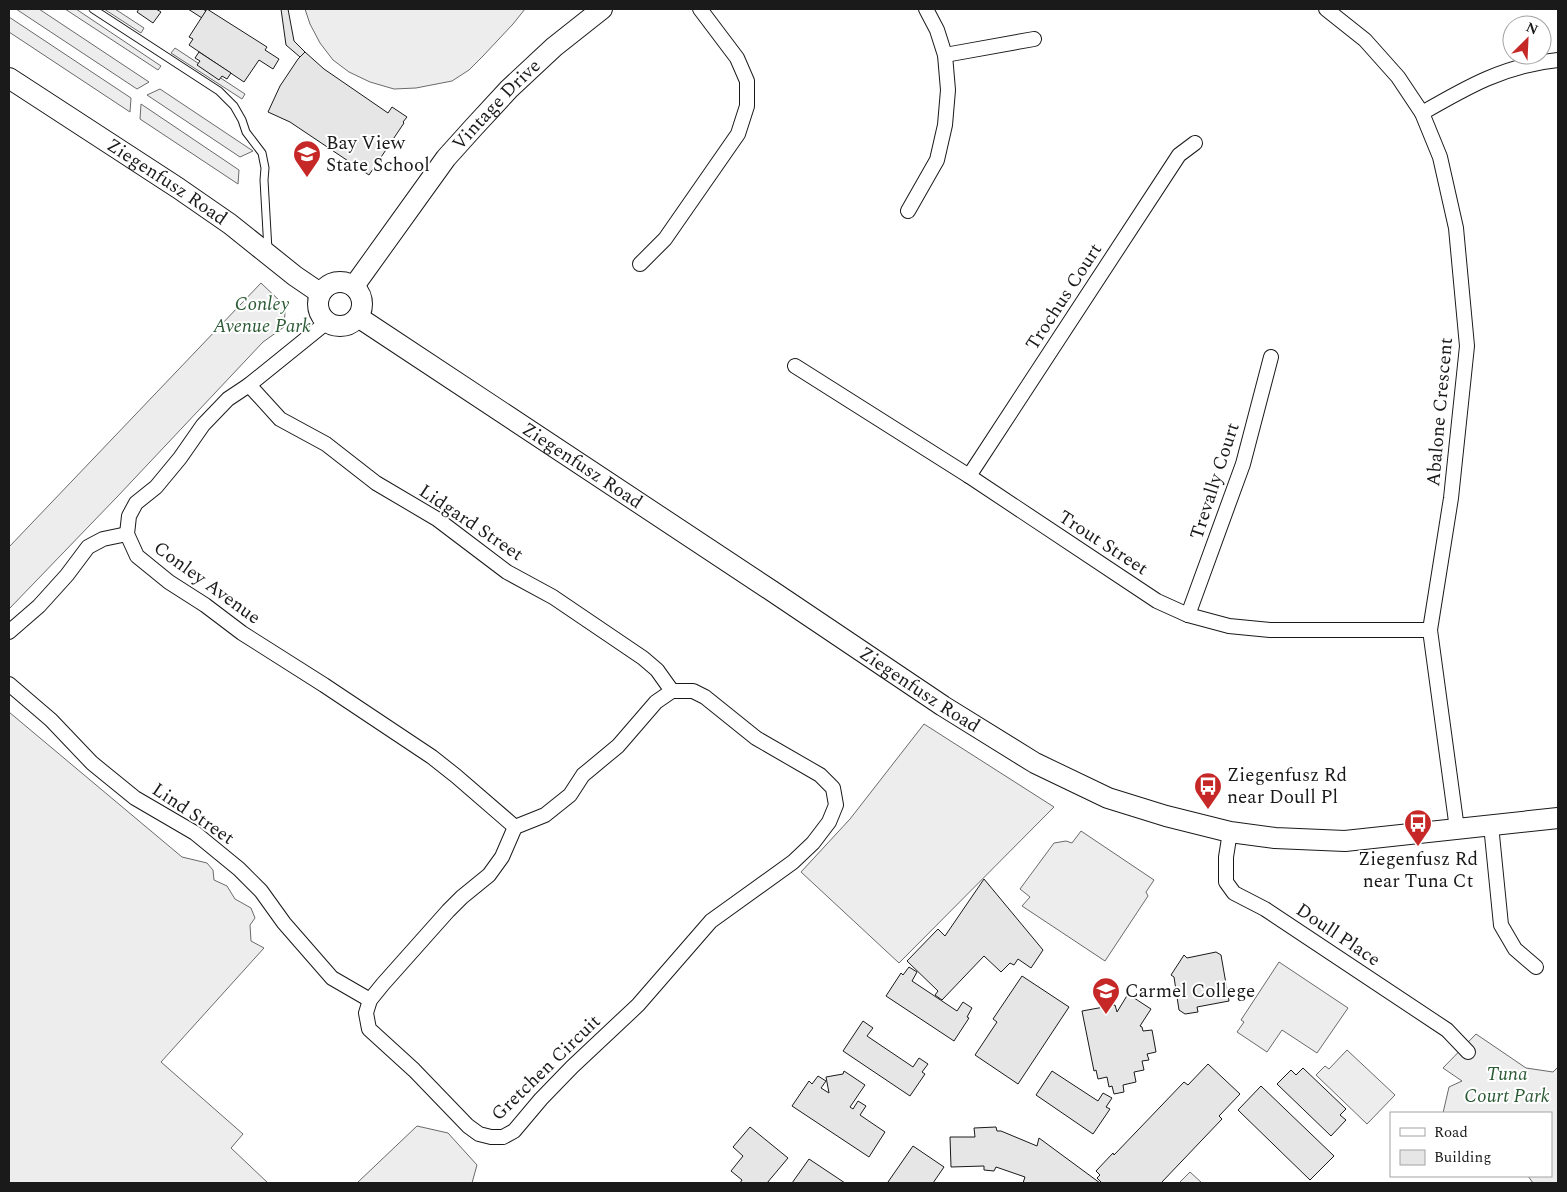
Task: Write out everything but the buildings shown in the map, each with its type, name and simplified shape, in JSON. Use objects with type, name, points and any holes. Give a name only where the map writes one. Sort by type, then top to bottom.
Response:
[{"type":"street","name":"Vintage Drive","points":[[354,286],[446,158],[515,83],[554,47],[602,9]]},
{"type":"street","points":[[640,264],[665,239],[738,134],[747,106],[747,81],[737,58],[700,9]]},
{"type":"street","points":[[908,212],[937,160],[945,125],[948,90],[945,54],[937,30],[926,9]]},
{"type":"street","name":"Abalone Crescent","points":[[1326,9],[1365,40],[1398,77],[1422,112],[1440,157],[1456,228],[1467,346],[1451,498],[1430,630],[1457,829]]},
{"type":"street","points":[[945,54],[1034,39]]},
{"type":"street","points":[[1422,112],[1471,85],[1506,70],[1558,60]]},
{"type":"street","name":"Ziegenfusz Road","points":[[9,78],[230,224],[295,276],[320,293]]},
{"type":"street","name":"Trochus Court","points":[[969,476],[1179,155],[1195,143]]},
{"type":"street","points":[[343,281],[354,286],[359,292],[362,310],[358,317],[345,325],[337,326],[327,322],[319,310],[320,293],[325,287],[335,282],[343,281]]},
{"type":"street","name":"Ziegenfusz Road","points":[[358,317],[943,706],[1035,763],[1108,798],[1166,816],[1230,832],[1275,838],[1345,841],[1558,818]]},
{"type":"street","points":[[9,632],[39,606],[67,575],[88,547],[103,539],[127,534],[129,516],[136,504],[162,480],[209,419],[228,399],[249,385],[327,322]]},
{"type":"street","name":"Trevally Court","points":[[1188,615],[1243,464],[1271,357]]},
{"type":"street","name":"Trout Street","points":[[796,366],[969,476],[1158,601],[1188,615],[1230,626],[1270,630],[1430,630]]},
{"type":"street","name":"Lidgard Street","points":[[249,385],[280,419],[326,444],[376,483],[437,519],[507,572],[553,597],[643,658],[657,670],[672,692]]},
{"type":"street","name":"Conley Avenue","points":[[127,534],[137,556],[169,582],[432,757],[515,827]]},
{"type":"street","name":"Lind Street","points":[[9,684],[51,720],[92,764],[135,798],[195,833],[239,869],[261,891],[284,923],[332,978],[370,1000]]},
{"type":"street","name":"Gretchen Circuit","points":[[370,1000],[366,1013],[369,1029],[414,1070],[468,1126],[479,1134],[503,1137],[514,1131],[547,1092],[638,1005],[711,921],[793,862],[813,843],[829,822],[836,804],[833,788],[820,775],[756,738],[705,698],[693,691],[672,692]]},
{"type":"street","points":[[370,1000],[448,911],[489,875],[502,858],[515,827],[545,815],[570,795],[583,775],[618,746],[656,702],[672,692]]},
{"type":"street","points":[[1491,825],[1501,925],[1515,949],[1536,967]]},
{"type":"street","name":"Doull Place","points":[[1230,832],[1226,857],[1226,882],[1234,893],[1265,909],[1446,1030],[1468,1052]]},
{"type":"lane","points":[[93,9],[219,91],[234,106],[246,132],[262,153],[266,168],[265,200],[269,255]]},
{"type":"shaded area","points":[[16,9],[39,9],[149,82],[137,89]]},
{"type":"shaded area","points":[[65,9],[76,9],[161,66],[158,70]]},
{"type":"shaded area","points":[[104,9],[115,9],[144,28],[141,33]]},
{"type":"shaded area","points":[[305,9],[525,9],[469,70],[452,81],[416,88],[394,89],[370,82],[349,72],[333,60],[320,43]]},
{"type":"shaded area","points":[[9,17],[131,98],[130,112],[9,32]]},
{"type":"shaded area","points":[[175,48],[245,94],[242,99],[171,53]]},
{"type":"shaded area","points":[[160,89],[253,151],[240,157],[147,95]]},
{"type":"shaded area","points":[[141,104],[239,170],[238,184],[140,119]]},
{"type":"shaded area","name":"Conley Avenue Park","points":[[261,283],[282,303],[285,312],[284,327],[263,342],[9,609],[9,547]]},
{"type":"shaded area","points":[[9,712],[182,857],[207,863],[213,870],[214,880],[227,886],[235,899],[251,908],[255,918],[250,925],[251,941],[264,948],[161,1062],[243,1134],[231,1148],[268,1183],[9,1183]]},
{"type":"shaded area","points":[[924,724],[1054,807],[899,963],[801,872],[850,819]]},
{"type":"shaded area","points":[[1081,831],[1154,880],[1146,892],[1148,896],[1105,961],[1022,906],[1030,897],[1020,889],[1054,843],[1066,841],[1072,843]]},
{"type":"shaded area","points":[[1279,962],[1348,1008],[1317,1053],[1282,1030],[1267,1052],[1237,1032],[1244,1022],[1241,1020]]},
{"type":"shaded area","name":"Tuna Court Park","points":[[1476,1034],[1526,1068],[1553,1072],[1558,1067],[1558,1183],[1533,1183],[1529,1177],[1552,1177],[1552,1112],[1443,1112],[1449,1087],[1462,1081],[1443,1068]]},
{"type":"shaded area","points":[[1347,1050],[1395,1095],[1367,1124],[1316,1075],[1325,1066],[1329,1069]]},
{"type":"shaded area","points":[[417,1126],[448,1133],[477,1165],[472,1183],[357,1183]]},
{"type":"shaded area","points":[[1190,1172],[1202,1183],[1179,1183]]},
{"type":"place","name":"Bay View State School","points":[[307,178]]},
{"type":"place","name":"Ziegenfusz Rd near Doull Pl","points":[[1208,810]]},
{"type":"place","name":"Ziegenfusz Rd near Tuna Ct","points":[[1418,847]]},
{"type":"place","name":"Carmel College","points":[[1106,1015]]}]
